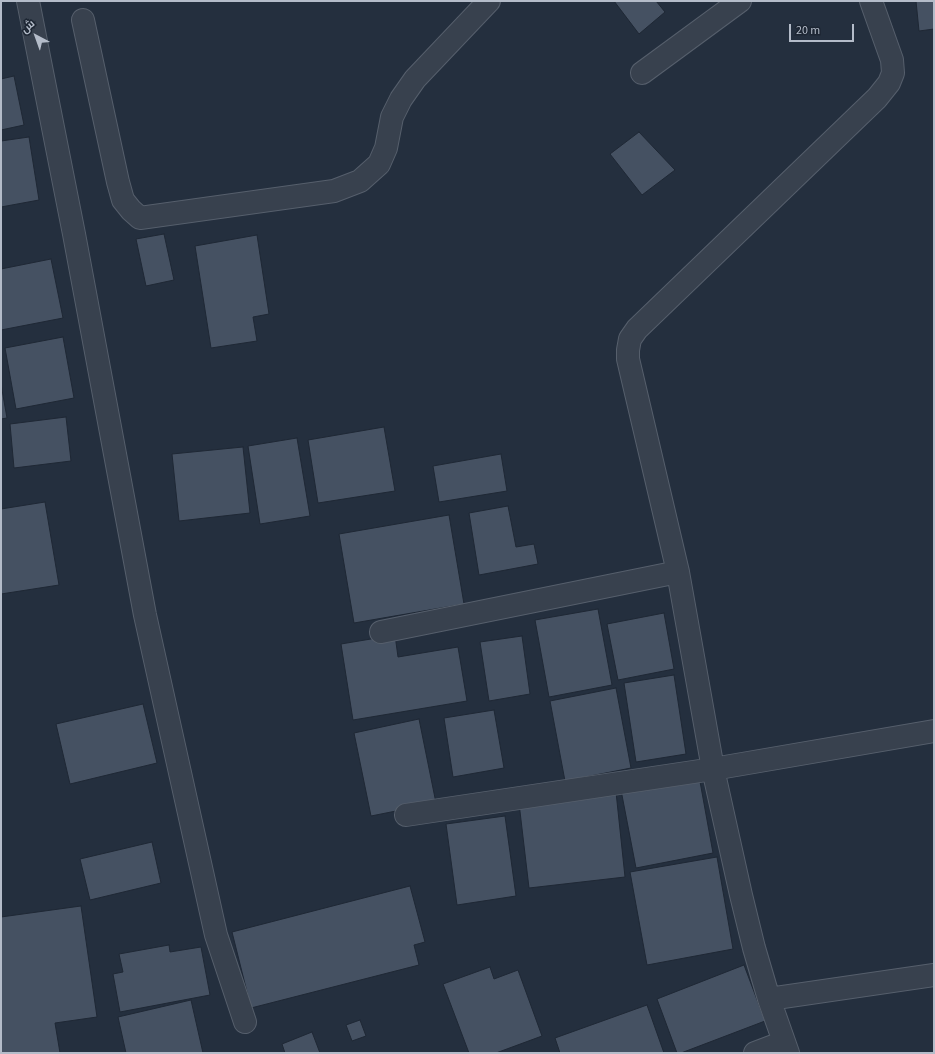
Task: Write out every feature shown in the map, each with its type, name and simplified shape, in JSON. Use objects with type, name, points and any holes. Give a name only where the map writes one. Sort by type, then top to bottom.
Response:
[{"type":"street","points":[[28,1],[74,234],[145,615],[216,934],[245,1022]]},
{"type":"street","points":[[83,20],[123,200],[140,218],[334,191],[360,181],[379,164],[386,148],[392,117],[401,99],[415,80],[488,1]]},
{"type":"street","points":[[642,73],[740,1]]},
{"type":"street","points":[[755,1053],[786,1047],[769,999],[754,948],[713,769],[678,572],[628,359],[630,339],[637,329],[877,98],[889,82],[893,73],[892,60],[871,1]]},
{"type":"street","points":[[381,632],[678,572]]},
{"type":"street","points":[[406,815],[713,769],[934,731]]},
{"type":"street","points":[[769,999],[934,975]]},
{"type":"building","points":[[614,1],[656,1],[665,12],[639,34]]},
{"type":"building","points":[[916,1],[934,1],[934,29],[919,31]]},
{"type":"building","points":[[14,76],[24,125],[1,130],[1,79]]},
{"type":"building","points":[[639,132],[675,170],[642,195],[610,154]]},
{"type":"building","points":[[29,137],[39,200],[1,207],[1,141]]},
{"type":"building","points":[[164,234],[174,280],[146,286],[136,239]]},
{"type":"building","points":[[257,235],[269,314],[253,317],[257,341],[211,348],[195,246]]},
{"type":"building","points":[[51,259],[63,318],[1,330],[1,269]]},
{"type":"building","points":[[63,337],[74,398],[16,409],[5,348]]},
{"type":"building","points":[[1,384],[7,418],[1,419]]},
{"type":"building","points":[[66,417],[71,461],[14,468],[10,424]]},
{"type":"building","points":[[384,427],[395,491],[318,503],[308,440]]},
{"type":"building","points":[[297,438],[310,516],[260,524],[248,446]]},
{"type":"building","points":[[243,447],[250,513],[179,521],[172,454]]},
{"type":"building","points":[[501,454],[507,491],[439,502],[433,466]]},
{"type":"building","points":[[45,502],[59,585],[1,594],[1,509]]},
{"type":"building","points":[[508,506],[516,547],[534,544],[538,564],[479,575],[469,513]]},
{"type":"building","points":[[449,515],[464,604],[354,623],[339,534]]},
{"type":"building","points":[[598,609],[612,685],[549,697],[535,620]]},
{"type":"building","points":[[664,613],[674,669],[618,680],[607,624]]},
{"type":"building","points":[[395,635],[398,657],[458,647],[467,701],[353,720],[341,644]]},
{"type":"building","points":[[522,636],[530,694],[489,701],[480,642]]},
{"type":"building","points":[[674,675],[686,754],[636,762],[624,683]]},
{"type":"building","points":[[616,688],[631,768],[565,781],[550,701]]},
{"type":"building","points":[[143,704],[157,763],[70,784],[56,724]]},
{"type":"building","points":[[494,710],[504,768],[453,777],[444,718]]},
{"type":"building","points":[[419,719],[436,803],[371,816],[354,733]]},
{"type":"building","points":[[699,776],[713,853],[636,868],[621,790]]},
{"type":"building","points":[[616,792],[625,877],[529,888],[519,803]]},
{"type":"building","points":[[505,816],[516,896],[457,905],[446,824]]},
{"type":"building","points":[[152,842],[161,883],[90,900],[80,859]]},
{"type":"building","points":[[717,857],[733,949],[647,965],[630,872]]},
{"type":"building","points":[[410,886],[425,942],[414,945],[419,965],[251,1008],[232,932]]},
{"type":"building","points":[[81,906],[97,1017],[55,1023],[60,1053],[1,1053],[1,917]]},
{"type":"building","points":[[169,945],[170,952],[201,947],[210,995],[120,1012],[113,974],[123,972],[119,954]]},
{"type":"building","points":[[744,965],[765,1021],[681,1053],[677,1053],[657,999]]},
{"type":"building","points":[[490,967],[494,979],[518,970],[542,1036],[496,1053],[469,1053],[443,984]]},
{"type":"building","points":[[191,1000],[203,1053],[126,1053],[118,1017]]},
{"type":"building","points":[[647,1005],[664,1053],[560,1053],[555,1038]]},
{"type":"building","points":[[360,1020],[366,1036],[352,1041],[346,1025]]},
{"type":"building","points":[[312,1032],[320,1053],[285,1053],[282,1044]]}]
